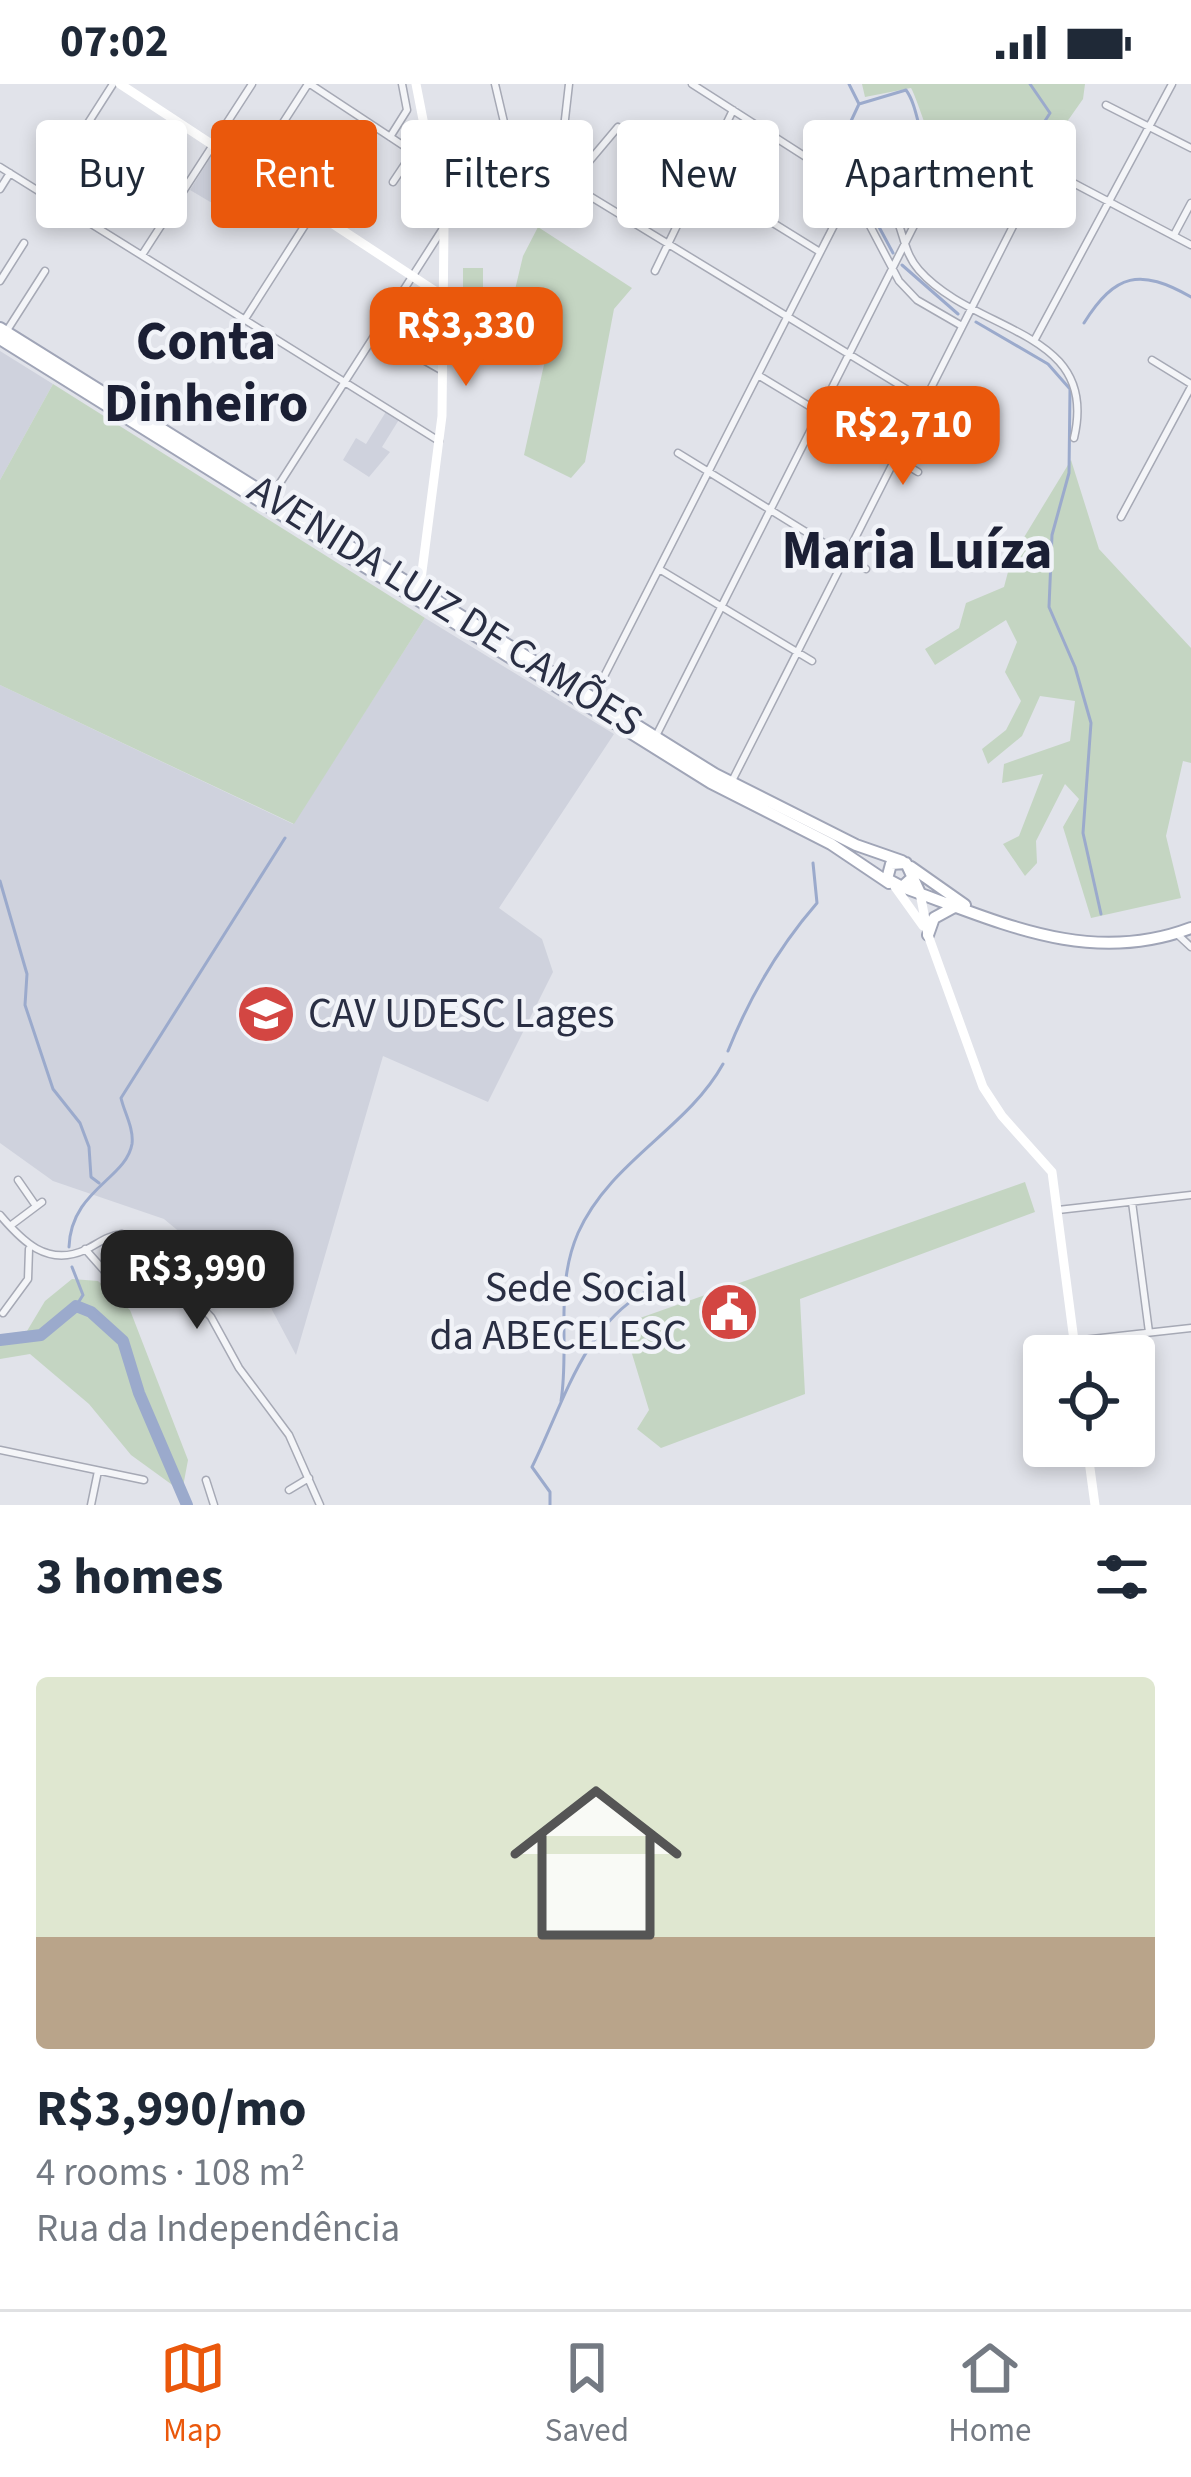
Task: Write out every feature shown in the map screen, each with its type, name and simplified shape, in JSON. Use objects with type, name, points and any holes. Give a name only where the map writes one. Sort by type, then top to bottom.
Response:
[{"type":"main road","name":"AVENIDA LUIZ DE CAMÕES","points":[[2,333],[728,787],[895,885],[977,914]]},
{"type":"main road","name":"AVENIDA LUIZ DE CAMÕES","points":[[728,787],[908,865],[977,914]]},
{"type":"main road","points":[[908,865],[912,878],[895,885],[888,867],[908,865]]},
{"type":"main road","points":[[908,865],[920,893]]},
{"type":"main road","points":[[928,935],[934,918],[956,906]]},
{"type":"main road","points":[[977,914],[1041,937],[1085,944],[1177,934],[1191,928]]},
{"type":"street","points":[[93,120],[117,84],[211,137]]},
{"type":"street","points":[[229,120],[252,84]]},
{"type":"street","points":[[285,120],[309,84],[364,120]]},
{"type":"street","points":[[390,137],[407,110],[402,84]]},
{"type":"street","points":[[416,84],[424,120]]},
{"type":"street","points":[[495,84],[503,120]]},
{"type":"street","points":[[565,120],[569,84]]},
{"type":"street","points":[[692,84],[803,154]]},
{"type":"street","points":[[1034,341],[1172,84]]},
{"type":"street","points":[[1106,105],[1191,148]]},
{"type":"street","points":[[729,120],[734,110]]},
{"type":"street","points":[[377,129],[413,152],[394,182]]},
{"type":"street","points":[[593,159],[609,132],[617,130]]},
{"type":"street","points":[[142,255],[211,148]]},
{"type":"street","points":[[728,787],[1042,166],[1175,232],[1191,245]]},
{"type":"street","points":[[0,167],[36,190]]},
{"type":"street","points":[[0,189],[10,173]]},
{"type":"street","points":[[593,198],[947,413]]},
{"type":"street","points":[[1175,232],[1191,203]]},
{"type":"street","points":[[779,226],[821,252]]},
{"type":"street","points":[[98,228],[440,441]]},
{"type":"street","points":[[244,319],[303,228]]},
{"type":"street","points":[[340,228],[444,297]]},
{"type":"street","points":[[268,501],[443,228]]},
{"type":"street","points":[[419,595],[440,441],[444,228]]},
{"type":"street","points":[[655,271],[676,228]]},
{"type":"street","points":[[591,702],[833,228]]},
{"type":"street","points":[[872,228],[892,270],[916,300],[962,326]]},
{"type":"street","points":[[899,228],[904,247],[930,282],[970,310],[1055,355],[1076,382],[1080,406],[1074,438]]},
{"type":"street","points":[[653,741],[913,228]]},
{"type":"street","points":[[0,281],[24,243]]},
{"type":"street","points":[[2,333],[44,271]]},
{"type":"street","points":[[376,333],[444,372]]},
{"type":"street","points":[[1121,517],[1191,386],[1152,360]]},
{"type":"street","points":[[758,375],[918,472]]},
{"type":"street","points":[[677,453],[866,569]]},
{"type":"street","points":[[659,568],[812,661]]},
{"type":"street","points":[[895,885],[928,935]]},
{"type":"street","points":[[920,893],[928,935],[983,1087],[1002,1116],[1048,1165],[1073,1335]]},
{"type":"street","points":[[1177,934],[1191,947]]},
{"type":"street","points":[[10,1226],[39,1204],[18,1180]]},
{"type":"street","points":[[1058,1210],[1191,1195]]},
{"type":"street","points":[[1132,1202],[1149,1332]]},
{"type":"street","points":[[0,1215],[28,1249],[28,1279],[3,1313]]},
{"type":"street","points":[[28,1249],[65,1254],[122,1234],[147,1249],[217,1324],[239,1367],[290,1435],[320,1505]]},
{"type":"street","points":[[85,1250],[132,1303]]},
{"type":"street","points":[[1124,1335],[1191,1328]]},
{"type":"street","points":[[0,1450],[144,1480]]},
{"type":"street","points":[[1090,1467],[1095,1505]]},
{"type":"street","points":[[91,1505],[98,1471]]},
{"type":"street","points":[[289,1490],[309,1478]]},
{"type":"street","points":[[206,1480],[214,1505]]},
{"type":"shaded area","points":[[211,156],[211,202],[190,190]]},
{"type":"shaded area","points":[[0,351],[53,384],[0,480]]},
{"type":"shaded area","points":[[387,410],[400,418],[382,447],[390,452],[369,477],[343,460],[356,438],[366,444]]},
{"type":"shaded area","name":"CAV UDESC Lages","points":[[425,618],[614,734],[499,908],[542,939],[553,972],[488,1102],[383,1056],[296,1355],[271,1308],[164,1219],[53,1181],[0,1143],[0,685],[293,824]]},
{"type":"green space","points":[[862,84],[1085,84],[1083,99],[1068,120],[924,120],[911,88],[865,97]]},
{"type":"green space","points":[[540,228],[632,288],[614,309],[585,462],[571,478],[524,455],[549,342],[505,332],[523,256]]},
{"type":"green space","points":[[463,268],[483,268],[483,310],[463,310]]},
{"type":"green space","points":[[53,384],[425,618],[294,824],[0,685],[0,480]]},
{"type":"green space","points":[[1071,460],[1099,549],[1191,648],[1191,763],[1183,761],[1166,836],[1181,898],[1091,918],[1063,827],[1079,799],[1065,784],[1036,841],[1037,863],[1025,876],[1003,844],[1019,836],[1043,774],[1002,783],[1004,764],[1070,741],[1075,701],[1040,696],[1022,736],[988,764],[982,749],[1006,730],[1021,701],[1005,672],[1017,642],[1006,620],[935,665],[925,649],[959,628],[966,603],[1004,587],[1012,557]]},
{"type":"green space","name":"Sede Social da ABECELESC","points":[[1025,1182],[1035,1212],[800,1299],[805,1394],[661,1448],[637,1429],[649,1410],[623,1324]]},
{"type":"green space","points":[[72,1279],[98,1281],[130,1310],[188,1460],[182,1492],[131,1455],[89,1404],[30,1354],[0,1359],[0,1335],[27,1331],[45,1301]]},
{"type":"waterway","points":[[849,84],[859,104],[906,90],[926,147],[940,166],[951,171],[996,127],[1038,132],[1050,113],[1030,84]]},
{"type":"waterway","points":[[852,120],[859,104]]},
{"type":"waterway","points":[[880,228],[893,253]]},
{"type":"waterway","points":[[902,265],[958,314]]},
{"type":"waterway","points":[[1084,323],[1107,294],[1130,280],[1157,282],[1191,297]]},
{"type":"waterway","points":[[976,322],[1048,364],[1070,389],[1069,473],[1052,535],[1049,607],[1075,667],[1091,723],[1083,833],[1101,914]]},
{"type":"waterway","points":[[69,1247],[79,1212],[128,1156],[130,1126],[121,1098],[285,838]]},
{"type":"waterway","points":[[728,1051],[766,973],[817,903],[813,863]]},
{"type":"waterway","points":[[0,881],[27,974],[25,1005],[53,1089],[80,1123],[89,1147],[91,1177],[99,1183]]},
{"type":"waterway","points":[[561,1401],[566,1275],[578,1233],[609,1185],[690,1108],[723,1064]]},
{"type":"waterway","points":[[72,1267],[83,1295],[76,1306]]},
{"type":"waterway","points":[[550,1505],[550,1492],[532,1467],[590,1347],[623,1307],[645,1292]]},
{"type":"waterway","points":[[0,1340],[41,1335],[76,1306],[91,1312],[123,1341],[139,1393],[187,1505]]},
{"type":"place","name":"CAV UDESC Lages","points":[[266,1014]]},
{"type":"place","name":"Sede Social da ABECELESC","points":[[729,1312]]},
{"type":"district","name":"Conta Dinheiro","points":[[206,373]]},
{"type":"district","name":"Maria Luíza","points":[[917,551]]}]
